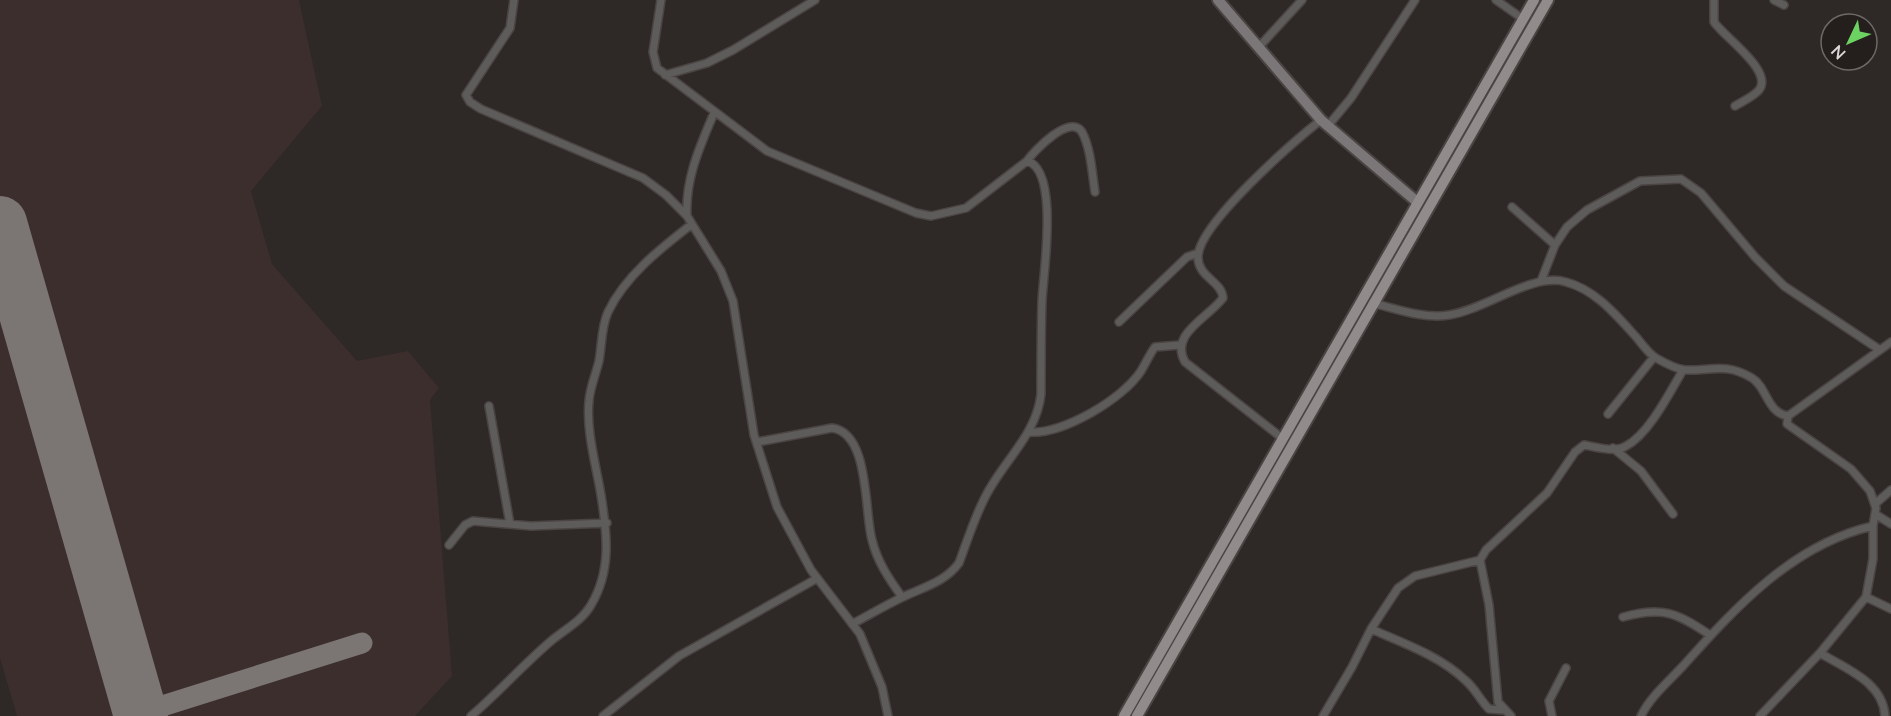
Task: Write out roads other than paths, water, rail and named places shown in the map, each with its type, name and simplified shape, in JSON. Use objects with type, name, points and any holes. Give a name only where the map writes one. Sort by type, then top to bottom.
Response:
[{"type":"main road","points":[[1124,716],[1416,201],[1534,0]]},
{"type":"main road","points":[[1137,716],[1548,0]]},
{"type":"street","points":[[514,0],[510,28],[469,87],[466,95],[470,102],[643,178],[666,195],[687,216],[721,271],[733,301],[757,442],[777,507],[798,550],[816,579],[860,634],[882,687],[888,716]]},
{"type":"street","points":[[661,0],[653,52],[654,61],[665,75],[714,113],[754,143],[780,158],[896,206],[932,216],[966,208],[1027,161],[1035,150],[1056,134],[1066,127],[1075,127],[1081,130],[1087,146],[1095,192]]},
{"type":"street","points":[[665,75],[707,63],[733,50],[815,0]]},
{"type":"street","points":[[1218,0],[1324,123],[1416,201]]},
{"type":"street","points":[[1258,48],[1302,0]]},
{"type":"street","points":[[1282,438],[1185,363],[1180,354],[1180,345],[1184,337],[1218,304],[1223,295],[1201,270],[1198,253],[1207,234],[1222,214],[1288,146],[1324,123],[1351,98],[1415,0]]},
{"type":"street","points":[[1496,0],[1523,19]]},
{"type":"street","points":[[1714,0],[1714,22],[1754,64],[1762,76],[1762,85],[1757,92],[1735,106]]},
{"type":"street","points":[[1774,0],[1784,5]]},
{"type":"street","points":[[687,216],[686,196],[690,175],[714,113]]},
{"type":"street","points":[[852,624],[953,572],[959,563],[987,492],[1029,432],[1040,410],[1043,278],[1048,220],[1046,196],[1037,169],[1033,163],[1027,161]]},
{"type":"street","points":[[1540,281],[1555,245],[1574,219],[1628,186],[1651,180],[1681,179],[1701,193],[1755,257],[1784,286],[1880,350]]},
{"type":"street","points":[[1512,207],[1555,245]]},
{"type":"street","points":[[471,716],[590,606],[600,586],[608,552],[607,523],[590,423],[589,400],[599,360],[603,329],[608,312],[628,283],[648,261],[692,224]]},
{"type":"street","points":[[1119,322],[1187,257],[1198,253]]},
{"type":"street","points":[[1372,303],[1419,314],[1449,315],[1481,306],[1540,281],[1554,279],[1567,282],[1592,294],[1612,311],[1653,357],[1683,370],[1717,366],[1744,373],[1755,380],[1771,406],[1788,416]]},
{"type":"street","points":[[1760,716],[1820,653],[1866,597],[1873,559],[1875,504],[1870,491],[1851,469],[1824,448],[1793,430],[1787,424],[1788,416],[1891,342]]},
{"type":"street","points":[[1029,432],[1053,430],[1094,410],[1114,398],[1136,378],[1155,347],[1180,345]]},
{"type":"street","points":[[1608,414],[1653,357]]},
{"type":"street","points":[[1511,716],[1498,702],[1489,605],[1480,560],[1486,550],[1547,494],[1575,452],[1584,445],[1625,447],[1646,428],[1683,370]]},
{"type":"street","points":[[489,406],[510,524]]},
{"type":"street","points":[[757,442],[832,428],[842,430],[848,435],[855,446],[862,474],[871,538],[885,572],[902,597]]},
{"type":"street","points":[[1613,448],[1641,471],[1674,514]]},
{"type":"street","points":[[1875,504],[1891,490]]},
{"type":"street","points":[[1875,513],[1891,524]]},
{"type":"street","points":[[449,545],[465,525],[473,521],[531,526],[607,523]]},
{"type":"street","points":[[1641,716],[1710,635],[1766,582],[1807,552],[1844,532],[1873,526]]},
{"type":"street","points":[[1323,716],[1371,628],[1404,583],[1415,576],[1480,560]]},
{"type":"street","points":[[603,716],[610,713],[679,656],[816,579]]},
{"type":"street","points":[[1866,597],[1891,609]]},
{"type":"street","points":[[1623,617],[1653,610],[1665,611],[1693,623],[1710,635]]},
{"type":"street","points":[[1371,628],[1421,652],[1455,672],[1470,685],[1489,709],[1503,710]]},
{"type":"street","points":[[1820,653],[1874,687],[1884,701],[1886,716]]},
{"type":"street","points":[[1552,716],[1549,702],[1566,668]]}]
